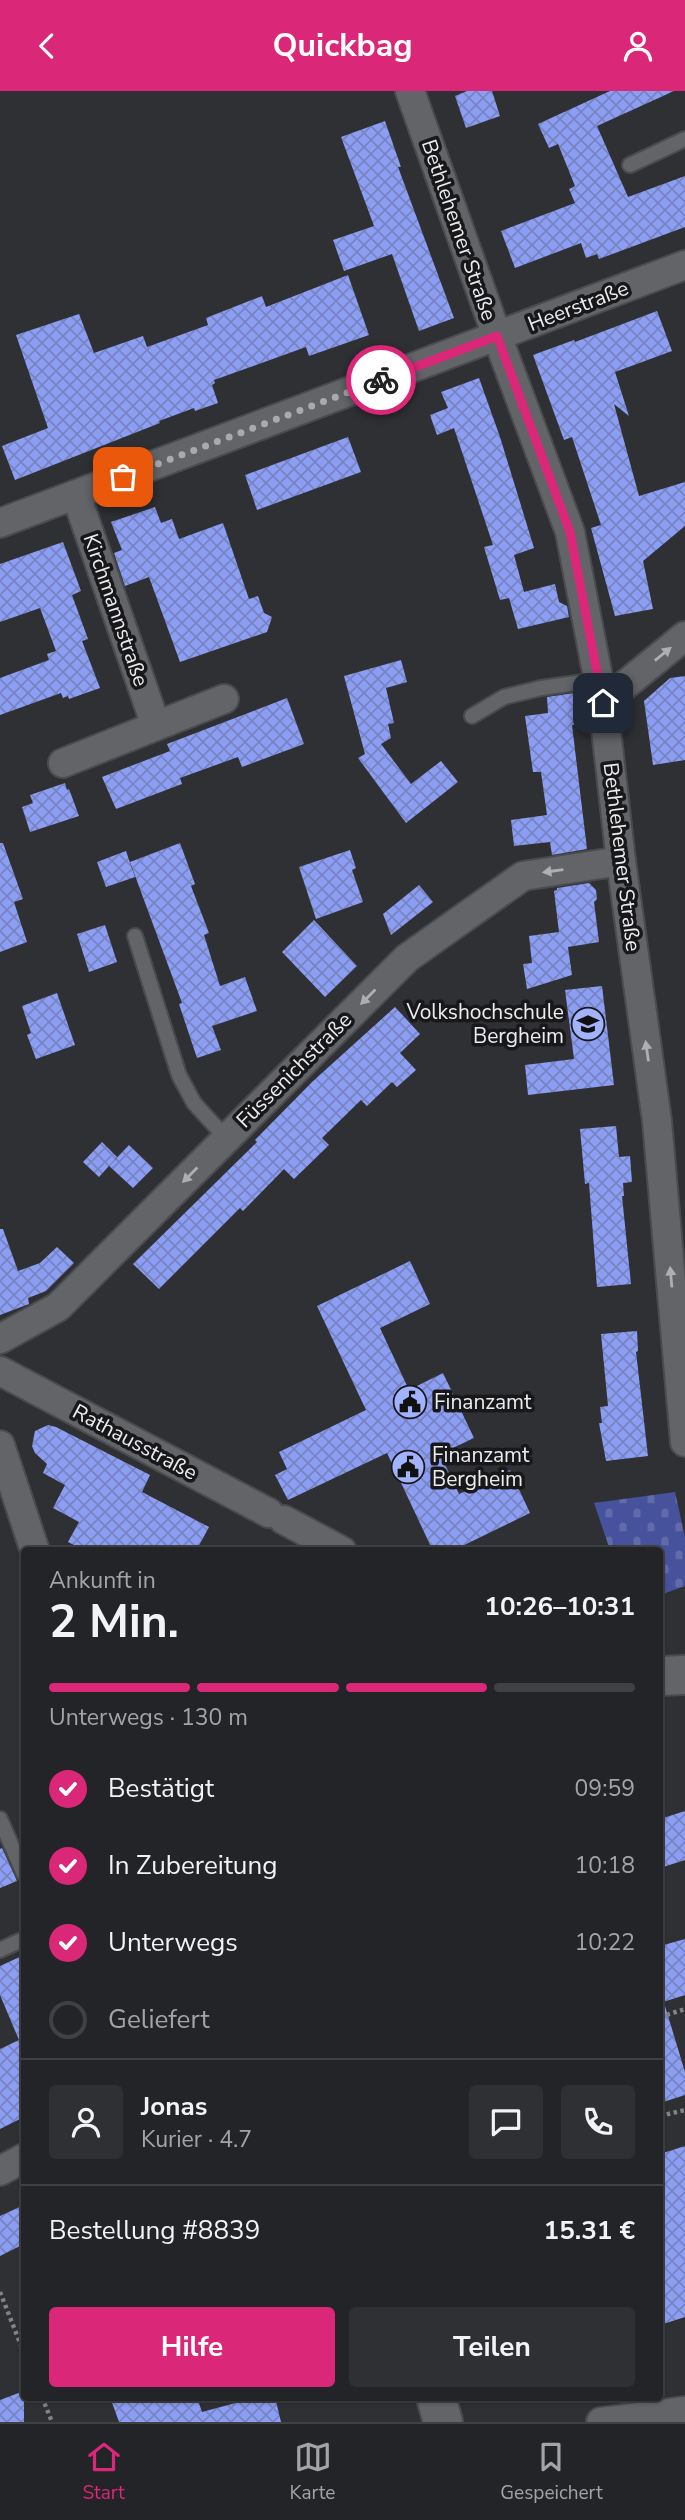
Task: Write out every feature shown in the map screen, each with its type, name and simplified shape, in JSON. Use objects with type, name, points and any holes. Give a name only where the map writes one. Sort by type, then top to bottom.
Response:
[{"type":"main road","points":[[663,1676],[685,1675]]},
{"type":"main road","points":[[437,2401],[443,2422]]},
{"type":"street","name":"Bethlehemer Straße","points":[[410,91],[570,532],[600,692],[657,1121],[685,1443]]},
{"type":"street","name":"Heerstraße","points":[[0,523],[685,265]]},
{"type":"street","name":"Kirchmannstraße","points":[[76,495],[156,726]]},
{"type":"street","points":[[600,692],[685,636]]},
{"type":"street","points":[[63,763],[224,699]]},
{"type":"street","name":"Füssenichstraße","points":[[0,1339],[58,1307],[407,958],[523,876],[621,861]]},
{"type":"street","name":"Rathausstraße","points":[[0,1371],[335,1547]]},
{"type":"street","points":[[0,1445],[34,1547]]},
{"type":"street","points":[[0,2171],[21,2160]]},
{"type":"street","points":[[601,2422],[685,2411]]},
{"type":"lane","points":[[630,165],[685,139]]},
{"type":"lane","points":[[472,716],[504,697],[541,688],[600,692]]},
{"type":"lane","points":[[135,936],[179,1075],[194,1103],[226,1138]]},
{"type":"lane","points":[[0,1819],[21,1867]]},
{"type":"lane","points":[[0,1950],[21,1940]]},
{"type":"path","points":[[663,2016],[685,2008]]},
{"type":"path","points":[[663,2115],[685,2110]]},
{"type":"path","points":[[0,2292],[21,2345]]},
{"type":"path","points":[[44,2401],[52,2422]]},
{"type":"green space","points":[[675,1492],[685,1537],[685,1586],[663,1594],[663,1547],[609,1547],[594,1503]]},
{"type":"building","points":[[467,91],[492,91],[500,116],[466,128],[455,96]]},
{"type":"building","points":[[610,91],[674,91],[597,126],[628,197],[685,176],[685,227],[599,259],[597,254],[586,258],[581,243],[515,268],[501,231],[575,203],[569,189],[575,186],[558,144],[549,148],[538,124]]},
{"type":"building","points":[[385,121],[401,167],[398,167],[454,318],[419,331],[392,254],[344,271],[333,240],[374,226],[341,137]]},
{"type":"building","points":[[348,275],[369,335],[309,356],[306,347],[214,380],[212,385],[218,403],[195,411],[194,408],[159,421],[160,423],[15,480],[2,446],[48,428],[16,335],[79,314],[94,353],[143,336],[147,347],[208,325],[206,318],[262,296],[266,307]]},
{"type":"building","points":[[657,311],[672,351],[615,372],[629,416],[614,404],[639,496],[685,482],[685,526],[643,561],[653,609],[615,616],[591,528],[601,525],[572,437],[564,440],[533,355]]},
{"type":"building","points":[[479,378],[534,548],[514,555],[524,592],[555,584],[559,602],[567,606],[569,617],[518,629],[509,598],[500,600],[484,547],[493,545],[454,428],[437,435],[430,415],[448,408],[441,392]]},
{"type":"building","points":[[348,437],[361,472],[257,510],[245,475]]},
{"type":"building","points":[[155,507],[161,523],[172,519],[179,539],[223,523],[249,599],[258,596],[264,613],[272,617],[267,632],[180,662],[149,577],[125,586],[114,553],[122,550],[111,522]]},
{"type":"building","points":[[63,542],[81,591],[72,595],[88,639],[82,641],[100,688],[69,699],[68,696],[63,698],[61,693],[0,715],[0,678],[49,660],[47,654],[56,651],[40,608],[0,622],[0,564]]},
{"type":"building","points":[[401,660],[407,682],[386,688],[394,723],[388,724],[391,738],[381,744],[411,784],[441,761],[458,782],[406,823],[358,758],[365,754],[344,676]]},
{"type":"building","points":[[685,676],[685,760],[653,765],[644,701],[670,678]]},
{"type":"building","points":[[582,692],[586,723],[572,725],[587,849],[552,855],[550,842],[514,846],[511,820],[547,815],[541,772],[533,772],[525,716],[548,713],[547,697]]},
{"type":"building","points":[[287,698],[304,744],[242,767],[238,757],[180,778],[182,784],[116,809],[102,777],[170,751],[167,744]]},
{"type":"building","points":[[65,783],[79,816],[30,832],[22,807],[33,803],[30,795]]},
{"type":"building","points":[[0,843],[3,843],[23,899],[14,902],[27,942],[0,952]]},
{"type":"building","points":[[180,843],[195,884],[191,886],[209,933],[204,935],[220,986],[245,977],[257,1011],[212,1026],[221,1050],[197,1058],[179,1004],[182,1003],[130,862]]},
{"type":"building","points":[[350,850],[356,868],[352,870],[363,902],[316,919],[299,867]]},
{"type":"building","points":[[126,851],[135,877],[106,887],[97,862]]},
{"type":"building","points":[[589,883],[596,890],[597,899],[594,902],[599,942],[568,947],[572,975],[527,989],[523,964],[532,963],[529,936],[559,932],[554,891],[557,888]]},
{"type":"building","points":[[419,885],[433,902],[391,935],[383,914]]},
{"type":"building","points":[[314,920],[357,966],[325,997],[282,952]]},
{"type":"building","points":[[105,925],[117,962],[89,972],[77,934]]},
{"type":"building","name":"Volkshochschule Bergheim","points":[[602,986],[614,1085],[528,1095],[525,1065],[574,1059],[565,990]]},
{"type":"building","points":[[57,993],[75,1045],[36,1059],[27,1035],[31,1033],[22,1006]]},
{"type":"building","points":[[395,1007],[420,1034],[400,1053],[416,1070],[397,1087],[392,1082],[367,1106],[361,1100],[322,1138],[329,1145],[294,1179],[284,1169],[243,1211],[240,1208],[159,1289],[133,1264],[257,1142],[255,1140],[312,1082]]},
{"type":"building","points":[[616,1126],[619,1157],[630,1156],[632,1182],[623,1183],[622,1196],[631,1284],[597,1287],[589,1183],[585,1184],[580,1129]]},
{"type":"building","points":[[102,1142],[117,1157],[99,1177],[83,1162]]},
{"type":"building","points":[[129,1145],[153,1168],[133,1188],[109,1166]]},
{"type":"building","points":[[0,1229],[3,1229],[18,1271],[40,1263],[57,1247],[74,1263],[46,1291],[28,1298],[29,1304],[0,1315]]},
{"type":"building","name":"Finanzamt","points":[[410,1261],[430,1304],[380,1328],[409,1390],[443,1373],[474,1438],[440,1454],[459,1494],[510,1470],[530,1513],[460,1547],[431,1547],[387,1453],[288,1500],[275,1475],[287,1469],[279,1452],[366,1410],[317,1306]]},
{"type":"building","points":[[637,1331],[636,1352],[648,1456],[606,1461],[599,1423],[602,1423],[600,1407],[608,1406],[601,1334]]},
{"type":"building","points":[[48,1425],[56,1427],[150,1475],[142,1492],[209,1527],[198,1547],[78,1547],[68,1542],[79,1522],[53,1508],[65,1485],[43,1473],[47,1464],[35,1453],[32,1446],[35,1431]]},
{"type":"building","points":[[685,1811],[685,1860],[663,1867],[663,1818]]},
{"type":"building","points":[[2,1848],[17,1881],[0,1888],[0,1849]]},
{"type":"building","points":[[685,1939],[685,1995],[663,2002],[663,1945]]},
{"type":"building","points":[[21,1956],[21,2118],[0,2129],[0,2049],[19,2040],[0,1995],[0,1966]]},
{"type":"building","points":[[663,2006],[685,2072],[685,2095],[663,2102]]},
{"type":"building","points":[[685,2146],[685,2317],[663,2324],[663,2153]]},
{"type":"building","points":[[21,2206],[21,2246],[0,2256],[0,2216]]},
{"type":"building","points":[[21,2392],[24,2422],[0,2422],[0,2400]]},
{"type":"building","points":[[111,2401],[198,2401],[202,2412],[243,2401],[276,2401],[281,2422],[119,2422]]},
{"type":"way so far","points":[[123,477],[381,380]]},
{"type":"place","name":"Volkshochschule Bergheim","points":[[588,1024]]},
{"type":"place","name":"Finanzamt","points":[[410,1402]]},
{"type":"place","name":"Finanzamt Bergheim","points":[[408,1467]]},
{"type":"route","points":[[381,380],[497,336],[570,532],[603,703]]}]
